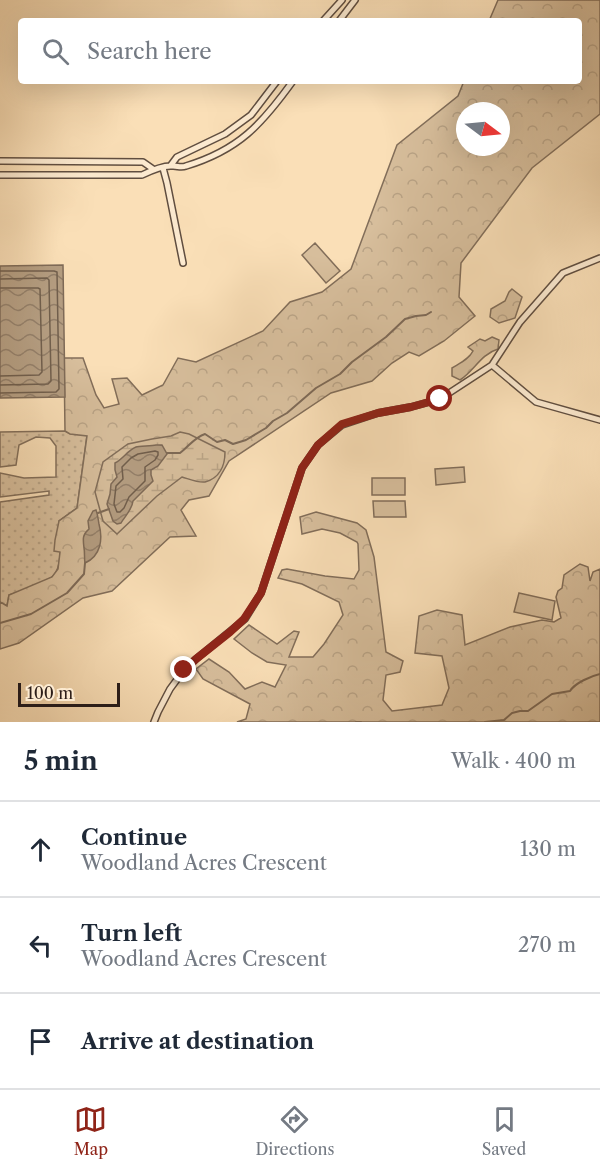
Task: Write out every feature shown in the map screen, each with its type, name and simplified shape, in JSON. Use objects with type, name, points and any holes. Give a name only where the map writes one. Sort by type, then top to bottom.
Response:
[{"type":"street","points":[[326,18],[342,0]]},
{"type":"street","points":[[341,18],[355,0]]},
{"type":"street","points":[[171,165],[177,157],[225,134],[250,115],[275,84]]},
{"type":"street","points":[[0,175],[142,175],[153,169],[171,165],[182,167],[209,158],[245,137],[271,111],[291,84]]},
{"type":"street","points":[[262,102],[271,111]]},
{"type":"street","points":[[0,162],[143,162],[153,169]]},
{"type":"street","points":[[69,162],[70,175]]},
{"type":"street","points":[[163,168],[183,263]]},
{"type":"street","points":[[154,722],[166,696],[184,670],[244,619],[261,593],[302,468],[318,445],[342,424],[440,399],[492,365],[520,322],[563,273],[600,258]]},
{"type":"street","points":[[492,365],[536,402],[600,420]]},
{"type":"green space","points":[[498,0],[600,0],[600,114],[532,168],[461,263],[459,297],[475,316],[444,341],[419,356],[409,352],[392,363],[372,381],[331,393],[229,461],[209,496],[189,500],[181,510],[196,536],[170,537],[112,591],[83,598],[19,643],[0,649],[0,602],[7,606],[9,595],[52,577],[58,569],[60,552],[54,551],[59,521],[77,508],[87,436],[70,434],[65,431],[64,358],[83,358],[96,395],[104,408],[119,404],[112,379],[127,378],[142,395],[163,385],[178,358],[196,362],[263,331],[290,302],[322,292],[351,269],[397,145],[458,96],[463,84],[582,84],[582,18],[490,18]]},
{"type":"green space","points":[[315,243],[340,271],[326,283],[302,255]]},
{"type":"green space","points":[[512,289],[522,297],[515,318],[499,323],[490,317],[491,309],[505,301]]},
{"type":"green space","points":[[492,337],[499,340],[498,349],[482,359],[460,380],[452,376],[452,368],[467,359],[473,351],[468,347],[480,339],[485,341]]},
{"type":"green space","points":[[65,431],[71,434],[87,435],[77,508],[59,521],[59,565],[50,578],[9,595],[7,606],[0,602],[0,502],[49,495],[49,491],[0,497],[0,473],[24,478],[56,477],[56,446],[50,438],[36,437],[19,445],[16,465],[0,467],[0,432]]},
{"type":"green space","points":[[180,432],[189,434],[225,452],[221,470],[205,482],[182,477],[157,496],[117,534],[103,521],[95,492],[103,462],[128,444],[171,436]]},
{"type":"green space","points":[[464,467],[465,482],[436,485],[435,469]]},
{"type":"green space","points":[[372,478],[405,478],[405,495],[372,495]]},
{"type":"green space","points":[[373,501],[405,501],[406,517],[374,517]]},
{"type":"green space","points":[[316,512],[357,523],[366,530],[374,557],[386,652],[403,661],[400,672],[386,675],[383,700],[392,711],[442,705],[449,688],[442,656],[415,653],[419,616],[437,610],[462,615],[465,645],[510,627],[542,620],[554,622],[561,618],[556,597],[562,588],[564,575],[580,564],[588,567],[590,581],[593,572],[600,569],[600,722],[237,722],[246,719],[250,704],[203,679],[196,669],[209,659],[229,672],[245,689],[262,682],[275,687],[286,665],[267,662],[234,639],[249,625],[277,644],[294,631],[299,632],[289,657],[313,657],[343,615],[339,602],[302,584],[278,578],[282,570],[287,569],[354,579],[359,570],[357,542],[340,533],[322,529],[302,534],[300,517]]},
{"type":"green space","points":[[519,593],[555,601],[552,620],[514,612]]},
{"type":"water","points":[[63,265],[65,397],[0,398],[0,266]]},
{"type":"water","points":[[162,445],[167,454],[158,466],[151,470],[153,481],[133,501],[121,523],[117,524],[113,521],[107,504],[111,484],[117,477],[115,463],[136,447]]},
{"type":"water","points":[[96,510],[100,546],[98,552],[85,563],[84,537],[89,529],[88,521],[93,511]]},
{"type":"waterway","points":[[167,453],[180,453],[205,434],[217,442],[225,440],[233,444],[246,440],[287,413],[316,388],[340,374],[405,319],[431,312]]},
{"type":"waterway","points":[[98,513],[109,509]]},
{"type":"waterway","points":[[0,623],[31,614],[67,593],[84,574],[85,563]]},
{"type":"waterway","points":[[485,722],[504,720],[512,713],[528,711],[552,694],[570,691],[584,680],[600,674]]},
{"type":"waterway","points":[[356,722],[361,722]]},
{"type":"route","points":[[184,670],[244,619],[261,593],[302,468],[318,445],[342,424],[440,399]]}]
